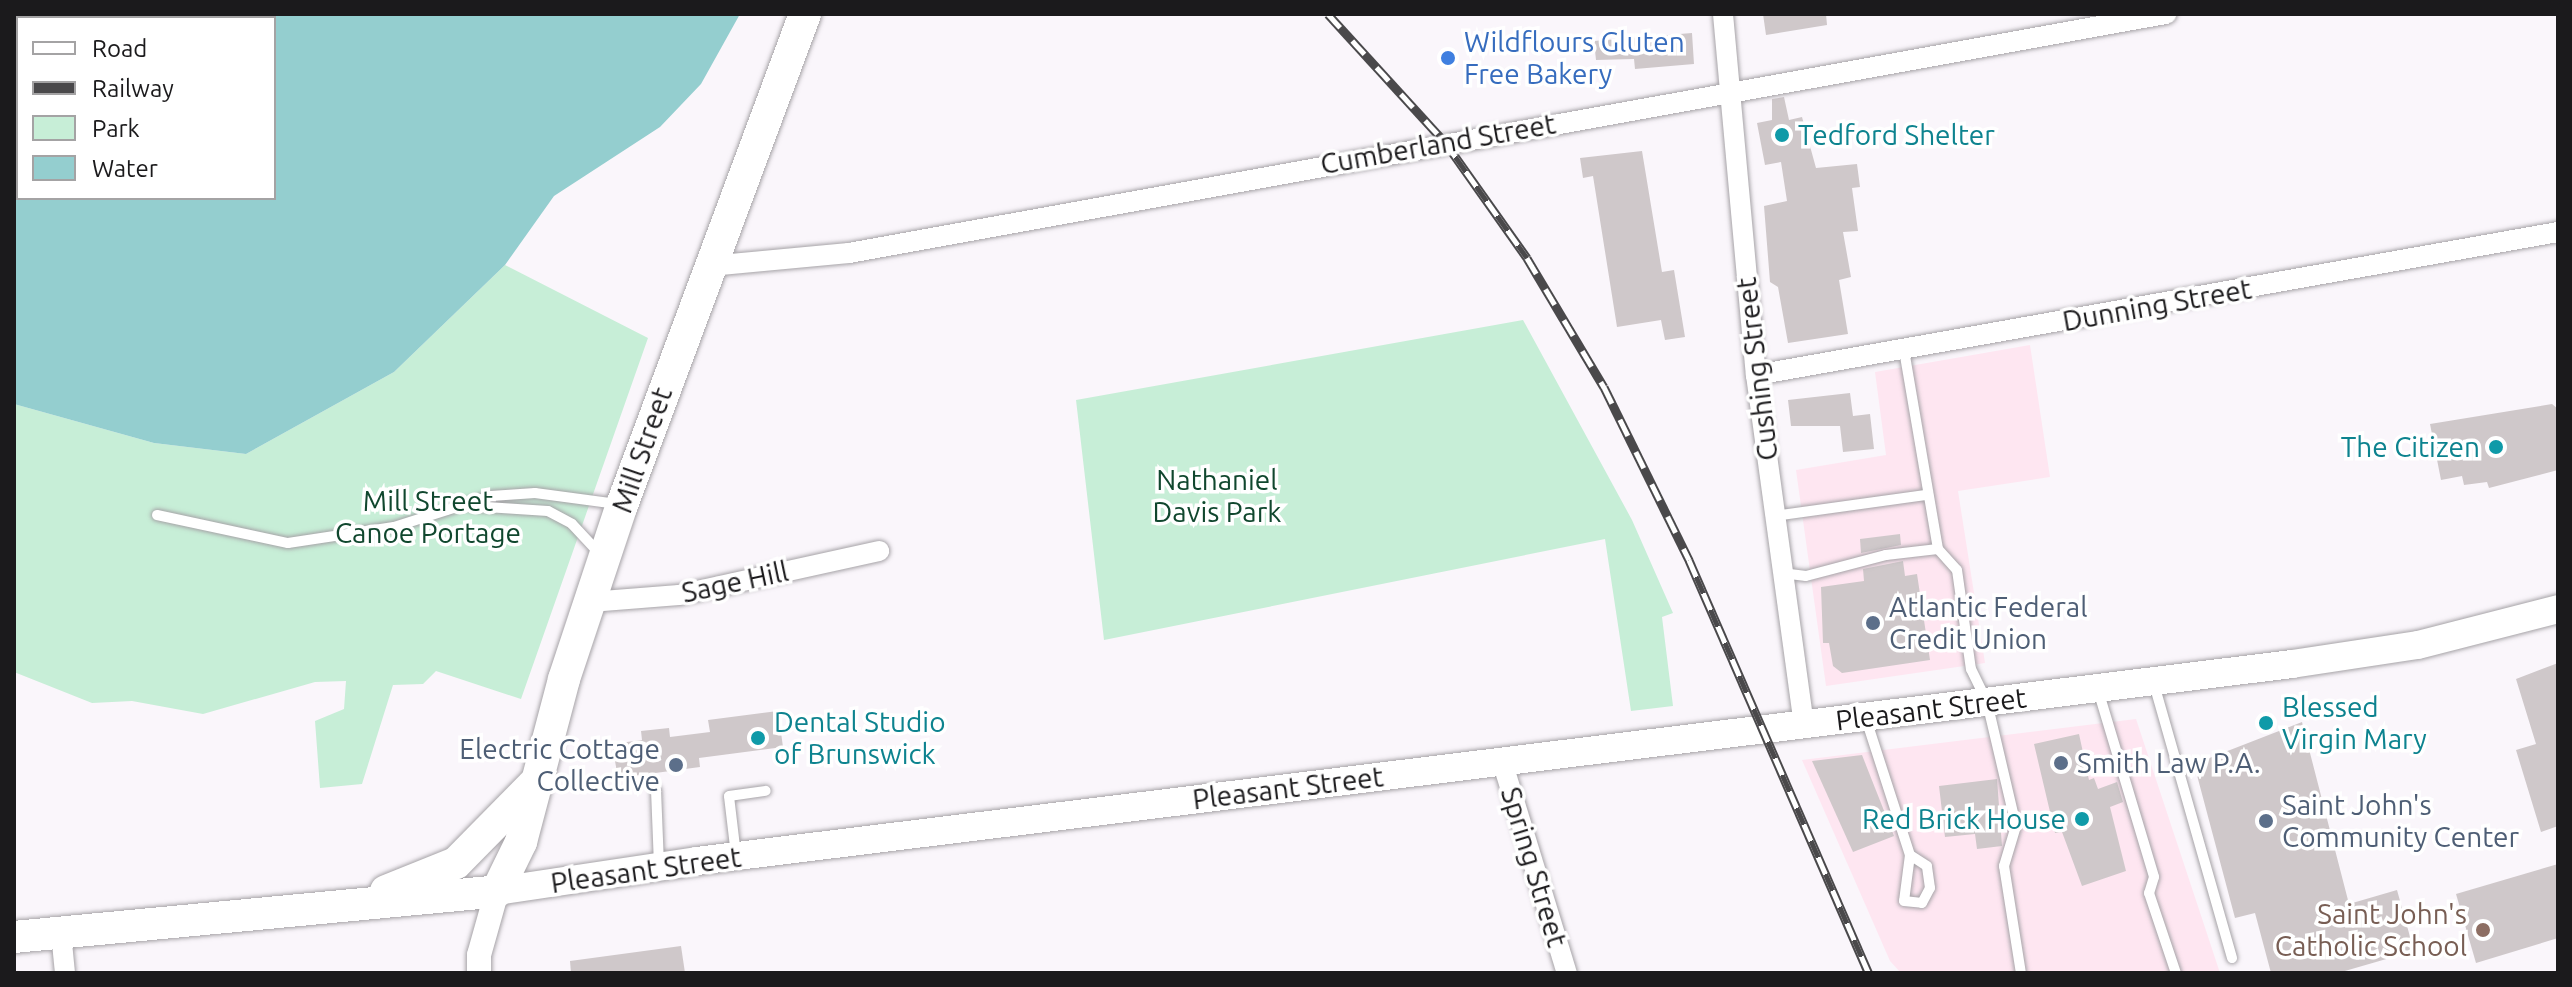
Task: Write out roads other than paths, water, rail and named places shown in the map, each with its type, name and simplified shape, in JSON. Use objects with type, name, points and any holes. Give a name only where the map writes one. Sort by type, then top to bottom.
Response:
[{"type":"highway","name":"Mill Street","points":[[497,891],[521,842],[535,783],[622,505],[805,14]]},
{"type":"highway","points":[[334,909],[456,863],[535,783]]},
{"type":"highway","name":"Pleasant Street","points":[[14,937],[334,909],[497,891]]},
{"type":"main road","name":"Pleasant Street","points":[[497,891],[737,857],[2154,682],[2418,645],[2558,609]]},
{"type":"street","name":"Cushing Street","points":[[1723,14],[1727,92],[1756,375],[1804,724]]},
{"type":"street","name":"Cumberland Street","points":[[709,266],[849,253],[2166,14]]},
{"type":"street","name":"Dunning Street","points":[[1756,375],[2558,232]]},
{"type":"street","name":"Sage Hill","points":[[590,602],[679,595],[879,551]]},
{"type":"street","name":"Spring Street","points":[[1502,761],[1567,973]]},
{"type":"street","points":[[479,973],[479,955],[497,891]]},
{"type":"street","points":[[61,933],[65,973]]},
{"type":"lane","points":[[1904,350],[1926,495],[1938,549],[1957,570],[1971,669],[1987,702],[2016,826],[2004,866],[2021,973]]},
{"type":"lane","points":[[157,515],[288,543],[394,527],[491,496],[535,493],[622,505]]},
{"type":"lane","points":[[1774,516],[1926,495]]},
{"type":"lane","points":[[461,505],[548,511],[572,524],[605,559]]},
{"type":"lane","points":[[1782,573],[1806,576],[1886,555],[1938,549]]},
{"type":"lane","points":[[2154,682],[2232,958]]},
{"type":"lane","points":[[2098,689],[2154,877],[2149,893],[2176,973]]},
{"type":"lane","points":[[1865,718],[1910,855]]},
{"type":"lane","points":[[656,790],[659,867]]},
{"type":"lane","points":[[737,857],[729,796],[766,791]]},
{"type":"water","points":[[14,14],[740,14],[701,84],[660,127],[554,196],[505,265],[394,372],[246,454],[154,443],[14,404]]},
{"type":"railway","points":[[1328,14],[1445,142],[1527,258],[1604,387],[1689,560],[1869,973]]},
{"type":"place","name":"Wildflours Gluten Free Bakery","points":[[1448,58]]},
{"type":"place","name":"Tedford Shelter","points":[[1782,135]]},
{"type":"place","name":"The Citizen","points":[[2496,447]]},
{"type":"place","name":"Atlantic Federal Credit Union","points":[[1873,623]]},
{"type":"place","name":"Blessed Virgin Mary","points":[[2266,723]]},
{"type":"place","name":"Dental Studio of Brunswick","points":[[758,738]]},
{"type":"place","name":"Smith Law P.A.","points":[[2061,763]]},
{"type":"place","name":"Electric Cottage Collective","points":[[676,765]]},
{"type":"place","name":"Red Brick House","points":[[2082,819]]},
{"type":"place","name":"Saint John's Community Center","points":[[2266,821]]},
{"type":"place","name":"Saint John's Catholic School","points":[[2483,930]]},
{"type":"park label","name":"Nathaniel Davis Park","points":[[1217,496]]},
{"type":"park label","name":"Mill Street Canoe Portage","points":[[428,517]]}]
